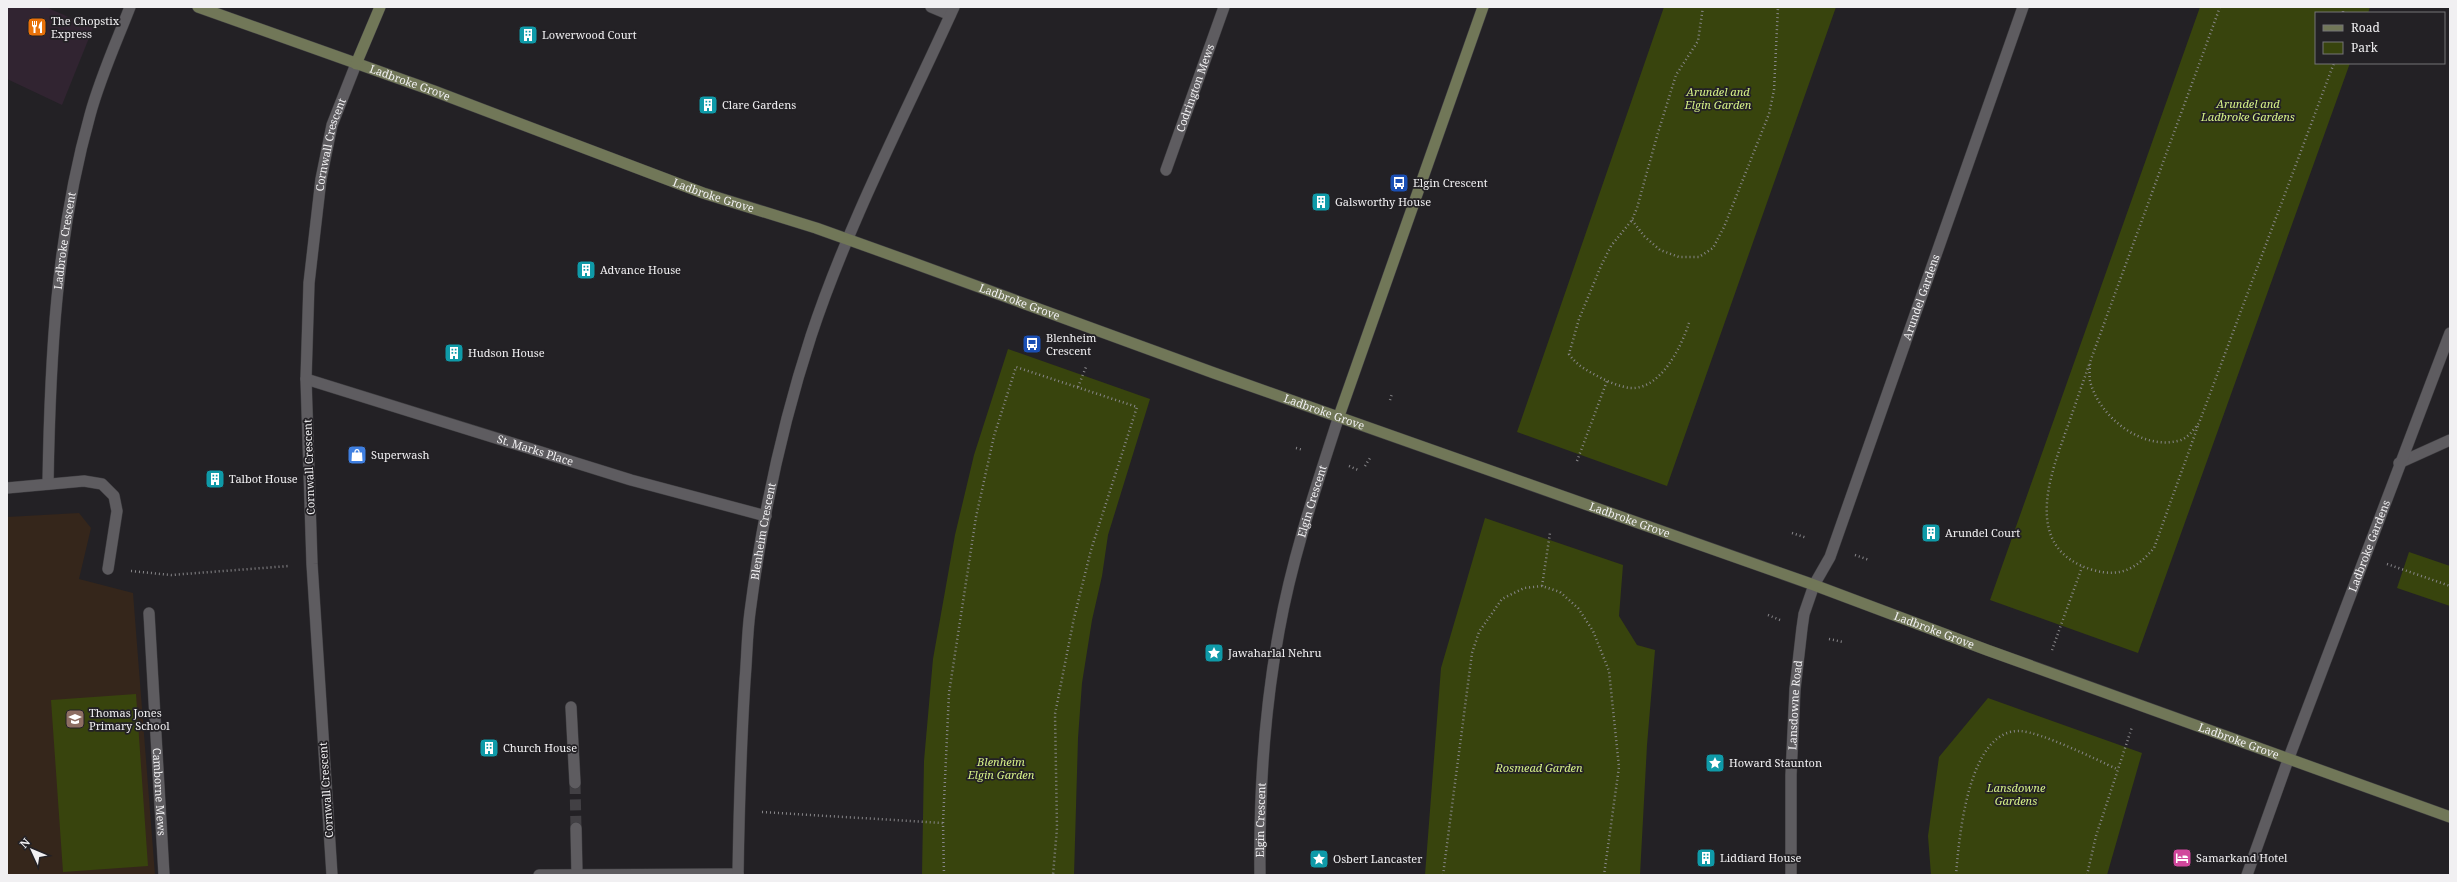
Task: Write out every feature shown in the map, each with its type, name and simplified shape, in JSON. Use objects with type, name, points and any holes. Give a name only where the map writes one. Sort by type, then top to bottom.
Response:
[{"type":"main road","name":"Ladbroke Grove","points":[[198,7],[434,91],[703,193],[849,240],[1814,585],[2044,671],[2450,817]]},
{"type":"main road","points":[[356,64],[380,7]]},
{"type":"main road","name":"Elgin Crescent","points":[[1340,416],[1483,7]]},
{"type":"street","name":"Ladbroke Crescent","points":[[48,484],[49,385],[55,298],[66,225],[78,161],[90,114],[130,7]]},
{"type":"street","points":[[931,7],[952,11]]},
{"type":"street","name":"Codrington Mews","points":[[1166,170],[1224,7]]},
{"type":"street","name":"Arundel Gardens","points":[[1814,585],[1830,557],[2023,7]]},
{"type":"street","name":"Blenheim Crescent","points":[[738,874],[750,612],[766,516],[786,424],[811,337],[849,240],[952,11]]},
{"type":"street","name":"Cornwall Crescent","points":[[332,875],[312,564],[306,379],[309,283],[321,179],[332,125],[356,64]]},
{"type":"street","name":"Ladbroke Gardens","points":[[2247,875],[2288,760],[2399,462],[2448,346],[2450,332]]},
{"type":"street","name":"St. Marks Place","points":[[306,379],[631,480],[766,516]]},
{"type":"street","name":"Elgin Crescent","points":[[1260,875],[1262,774],[1268,704],[1279,631],[1309,511],[1340,416]]},
{"type":"street","points":[[2399,462],[2450,440]]},
{"type":"street","points":[[7,488],[84,482],[102,484],[114,496],[117,511],[108,569]]},
{"type":"street","name":"Lansdowne Road","points":[[1791,875],[1791,775],[1795,689],[1804,614],[1814,585]]},
{"type":"street","name":"Camborne Mews","points":[[149,614],[164,875]]},
{"type":"street","points":[[571,706],[575,783]]},
{"type":"street","points":[[576,828],[577,874]]},
{"type":"street","points":[[539,875],[738,874]]},
{"type":"path","points":[[1689,323],[1682,345],[1664,369],[1649,384],[1630,388],[1608,381],[1575,362],[1570,354],[1571,343],[1601,266],[1611,246],[1632,220],[1676,75],[1698,41],[1703,7]]},
{"type":"path","points":[[1632,220],[1644,236],[1660,250],[1679,257],[1699,257],[1713,248],[1724,227],[1768,114],[1774,90],[1778,7]]},
{"type":"path","points":[[2220,7],[2090,362],[2052,472],[2045,505],[2048,528],[2054,542],[2067,558],[2082,567],[2097,571],[2119,573],[2140,564],[2154,548],[2199,423],[2334,64]]},
{"type":"path","points":[[2090,362],[2090,380],[2098,398],[2109,416],[2121,427],[2135,435],[2158,441],[2181,440],[2192,433],[2199,423]]},
{"type":"path","points":[[944,875],[943,823],[949,693],[976,517],[994,436],[1016,367],[1137,407],[1091,550],[1074,618],[1055,714],[1057,828],[1053,875]]},
{"type":"path","points":[[1078,387],[1086,367]]},
{"type":"path","points":[[1578,461],[1608,381]]},
{"type":"path","points":[[1390,400],[1392,394]]},
{"type":"path","points":[[1296,448],[1304,450]]},
{"type":"path","points":[[1365,466],[1370,458]]},
{"type":"path","points":[[1349,466],[1358,470]]},
{"type":"path","points":[[1542,586],[1550,533]]},
{"type":"path","points":[[1792,533],[1807,538]]},
{"type":"path","points":[[1855,555],[1869,560]]},
{"type":"path","points":[[2364,556],[2450,586]]},
{"type":"path","points":[[108,569],[170,575],[312,564]]},
{"type":"path","points":[[2044,671],[2082,567]]},
{"type":"path","points":[[1443,875],[1472,653],[1479,632],[1502,599],[1524,588],[1542,586],[1560,592],[1578,608],[1593,631],[1608,671],[1619,767],[1604,875]]},
{"type":"path","points":[[1768,616],[1784,621]]},
{"type":"path","points":[[1829,639],[1843,642]]},
{"type":"path","points":[[2087,875],[2096,836],[2117,769],[2141,706]]},
{"type":"path","points":[[1956,875],[1959,838],[1976,769],[1988,746],[2002,734],[2020,731],[2038,736],[2117,769]]},
{"type":"path","points":[[740,815],[766,811],[943,823]]},
{"type":"shaded area","points":[[7,7],[46,7],[93,28],[62,105],[7,79]]},
{"type":"shaded area","name":"Thomas Jones Primary School","points":[[79,513],[91,528],[79,579],[133,593],[155,875],[7,875],[7,517]]},
{"type":"green space","name":"Arundel and Elgin Garden","points":[[1664,7],[1836,7],[1667,486],[1517,432]]},
{"type":"green space","name":"Arundel and Ladbroke Gardens","points":[[2200,7],[2370,7],[2368,12],[2315,12],[2315,64],[2350,64],[2138,653],[1990,600]]},
{"type":"green space","name":"Blenheim Elgin Garden","points":[[1008,349],[1150,399],[1108,535],[1102,576],[1092,620],[1082,683],[1078,738],[1074,875],[922,875],[924,761],[933,659],[955,535],[974,455]]},
{"type":"green space","name":"Rosmead Garden","points":[[1485,518],[1623,565],[1619,616],[1637,645],[1655,650],[1647,745],[1640,875],[1425,875],[1441,668]]},
{"type":"green space","points":[[2409,552],[2450,566],[2450,606],[2397,588]]},
{"type":"green space","points":[[136,694],[148,866],[63,872],[51,700]]},
{"type":"green space","name":"Lansdowne Gardens","points":[[1988,698],[2142,753],[2107,875],[1931,875],[1928,836],[1939,757]]},
{"type":"tunnel","points":[[575,783],[576,828]]},
{"type":"place","name":"The Chopstix Express","points":[[37,27]]},
{"type":"place","name":"Lowerwood Court","points":[[528,35]]},
{"type":"place","name":"Clare Gardens","points":[[708,105]]},
{"type":"place","name":"Elgin Crescent","points":[[1399,183]]},
{"type":"place","name":"Galsworthy House","points":[[1321,202]]},
{"type":"place","name":"Advance House","points":[[586,270]]},
{"type":"place","name":"Blenheim Crescent","points":[[1032,344]]},
{"type":"place","name":"Hudson House","points":[[454,353]]},
{"type":"place","name":"Superwash","points":[[357,455]]},
{"type":"place","name":"Talbot House","points":[[215,479]]},
{"type":"place","name":"Arundel Court","points":[[1931,533]]},
{"type":"place","name":"Jawaharlal Nehru","points":[[1214,653]]},
{"type":"place","name":"Thomas Jones Primary School","points":[[75,719]]},
{"type":"place","name":"Church House","points":[[489,748]]},
{"type":"place","name":"Howard Staunton","points":[[1715,763]]},
{"type":"place","name":"Liddiard House","points":[[1706,858]]},
{"type":"place","name":"Samarkand Hotel","points":[[2182,858]]},
{"type":"place","name":"Osbert Lancaster","points":[[1319,859]]}]
